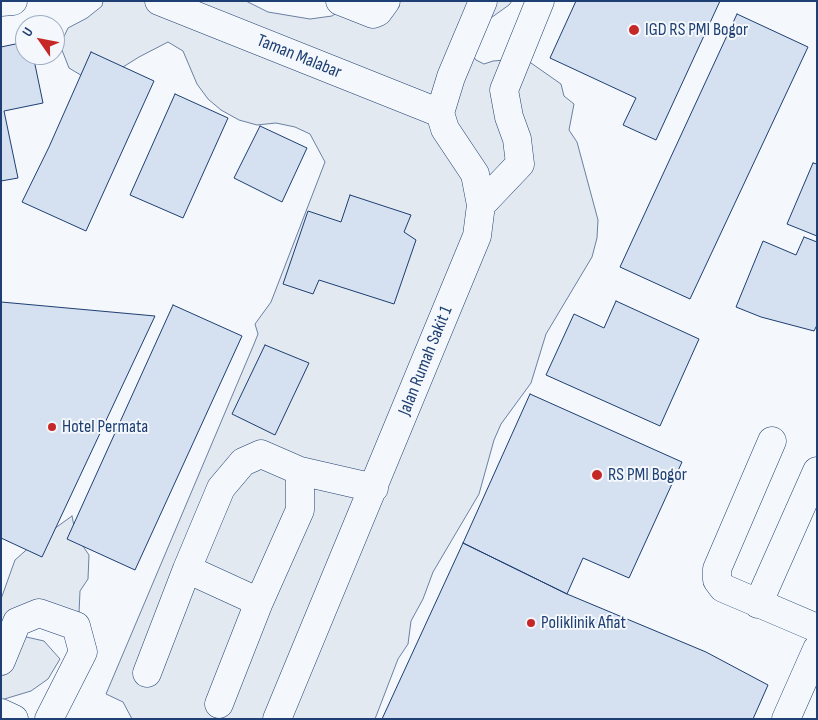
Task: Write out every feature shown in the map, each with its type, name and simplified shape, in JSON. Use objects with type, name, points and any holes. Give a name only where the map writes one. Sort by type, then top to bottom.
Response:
[{"type":"main road","points":[[1,2],[14,1]]},
{"type":"main road","name":"Taman Malabar","points":[[159,1],[440,113]]},
{"type":"main road","points":[[340,1],[373,14],[378,12],[386,1]]},
{"type":"main road","points":[[440,113],[451,77],[483,1]]},
{"type":"main road","points":[[481,205],[520,164],[517,139],[508,117],[504,90],[540,1]]},
{"type":"main road","name":"Jalan Rumah Sakit 1","points":[[277,719],[477,236],[481,205],[475,174],[445,129],[440,113]]},
{"type":"main road","points":[[772,441],[717,569],[717,580],[723,588],[817,628]]},
{"type":"main road","points":[[147,673],[221,488],[243,462],[262,454],[300,471],[374,488]]},
{"type":"main road","points":[[219,704],[259,602],[300,510],[300,471]]},
{"type":"main road","points":[[758,604],[817,472]]},
{"type":"main road","points":[[187,569],[259,602]]},
{"type":"main road","points":[[1,611],[9,622],[1,641]]},
{"type":"main road","points":[[1,661],[16,622],[39,613],[76,626],[83,652],[49,719]]},
{"type":"main road","points":[[786,719],[817,649]]},
{"type":"main road","points":[[1,713],[14,719]]},
{"type":"shaded area","points":[[103,1],[246,1],[268,12],[310,19],[332,16],[354,1],[512,1],[488,20],[471,53],[476,60],[484,64],[493,61],[518,59],[531,63],[561,84],[564,96],[574,104],[569,130],[577,142],[598,220],[597,238],[592,257],[546,334],[531,383],[501,424],[494,440],[479,494],[433,572],[423,599],[411,621],[408,644],[398,659],[375,719],[132,719],[123,702],[106,694],[254,344],[258,334],[255,324],[271,302],[325,162],[310,134],[295,127],[276,123],[257,125],[239,120],[221,110],[208,99],[197,84],[183,51],[168,42],[123,67],[84,77],[69,68],[65,58],[65,34],[68,28],[87,18],[102,6]]},
{"type":"shaded area","points":[[72,516],[76,536],[89,555],[88,579],[80,591],[79,613],[40,611],[22,636],[44,641],[60,659],[48,679],[31,691],[1,700],[1,599],[15,560],[33,544]]},
{"type":"building","points":[[576,1],[720,1],[656,140],[623,125],[636,98],[550,58]]},
{"type":"building","points":[[737,14],[808,47],[690,299],[620,267]]},
{"type":"building","points":[[15,44],[15,65],[35,65],[43,103],[4,111],[18,178],[1,181],[1,47]]},
{"type":"building","points":[[91,52],[154,81],[86,231],[22,202],[49,147]]},
{"type":"building","points":[[175,94],[228,118],[183,218],[130,195]]},
{"type":"building","points":[[260,126],[307,148],[282,202],[234,178]]},
{"type":"building","points":[[813,163],[817,164],[817,236],[787,224]]},
{"type":"building","points":[[350,195],[411,215],[404,232],[416,240],[394,304],[319,280],[313,294],[283,284],[308,211],[341,222]]},
{"type":"building","points":[[804,237],[817,242],[817,325],[814,331],[761,317],[736,307],[763,241],[796,255]]},
{"type":"building","points":[[616,301],[699,339],[660,426],[546,375],[574,314],[604,328]]},
{"type":"building","name":"Hotel Permata","points":[[1,302],[155,316],[42,557],[1,538]]},
{"type":"building","points":[[173,305],[242,336],[135,570],[67,539]]},
{"type":"building","points":[[265,345],[309,363],[275,435],[232,414]]},
{"type":"building","points":[[530,394],[682,462],[629,578],[583,558],[567,594],[463,543]]},
{"type":"building","name":"Poliklinik Afiat","points":[[463,543],[567,594],[706,652],[768,685],[753,719],[382,719]]},
{"type":"place","name":"IGD RS PMI Bogor","points":[[634,30]]},
{"type":"place","name":"Hotel Permata","points":[[52,427]]},
{"type":"place","name":"RS PMI Bogor","points":[[597,475]]},
{"type":"place","name":"Poliklinik Afiat","points":[[531,623]]}]
